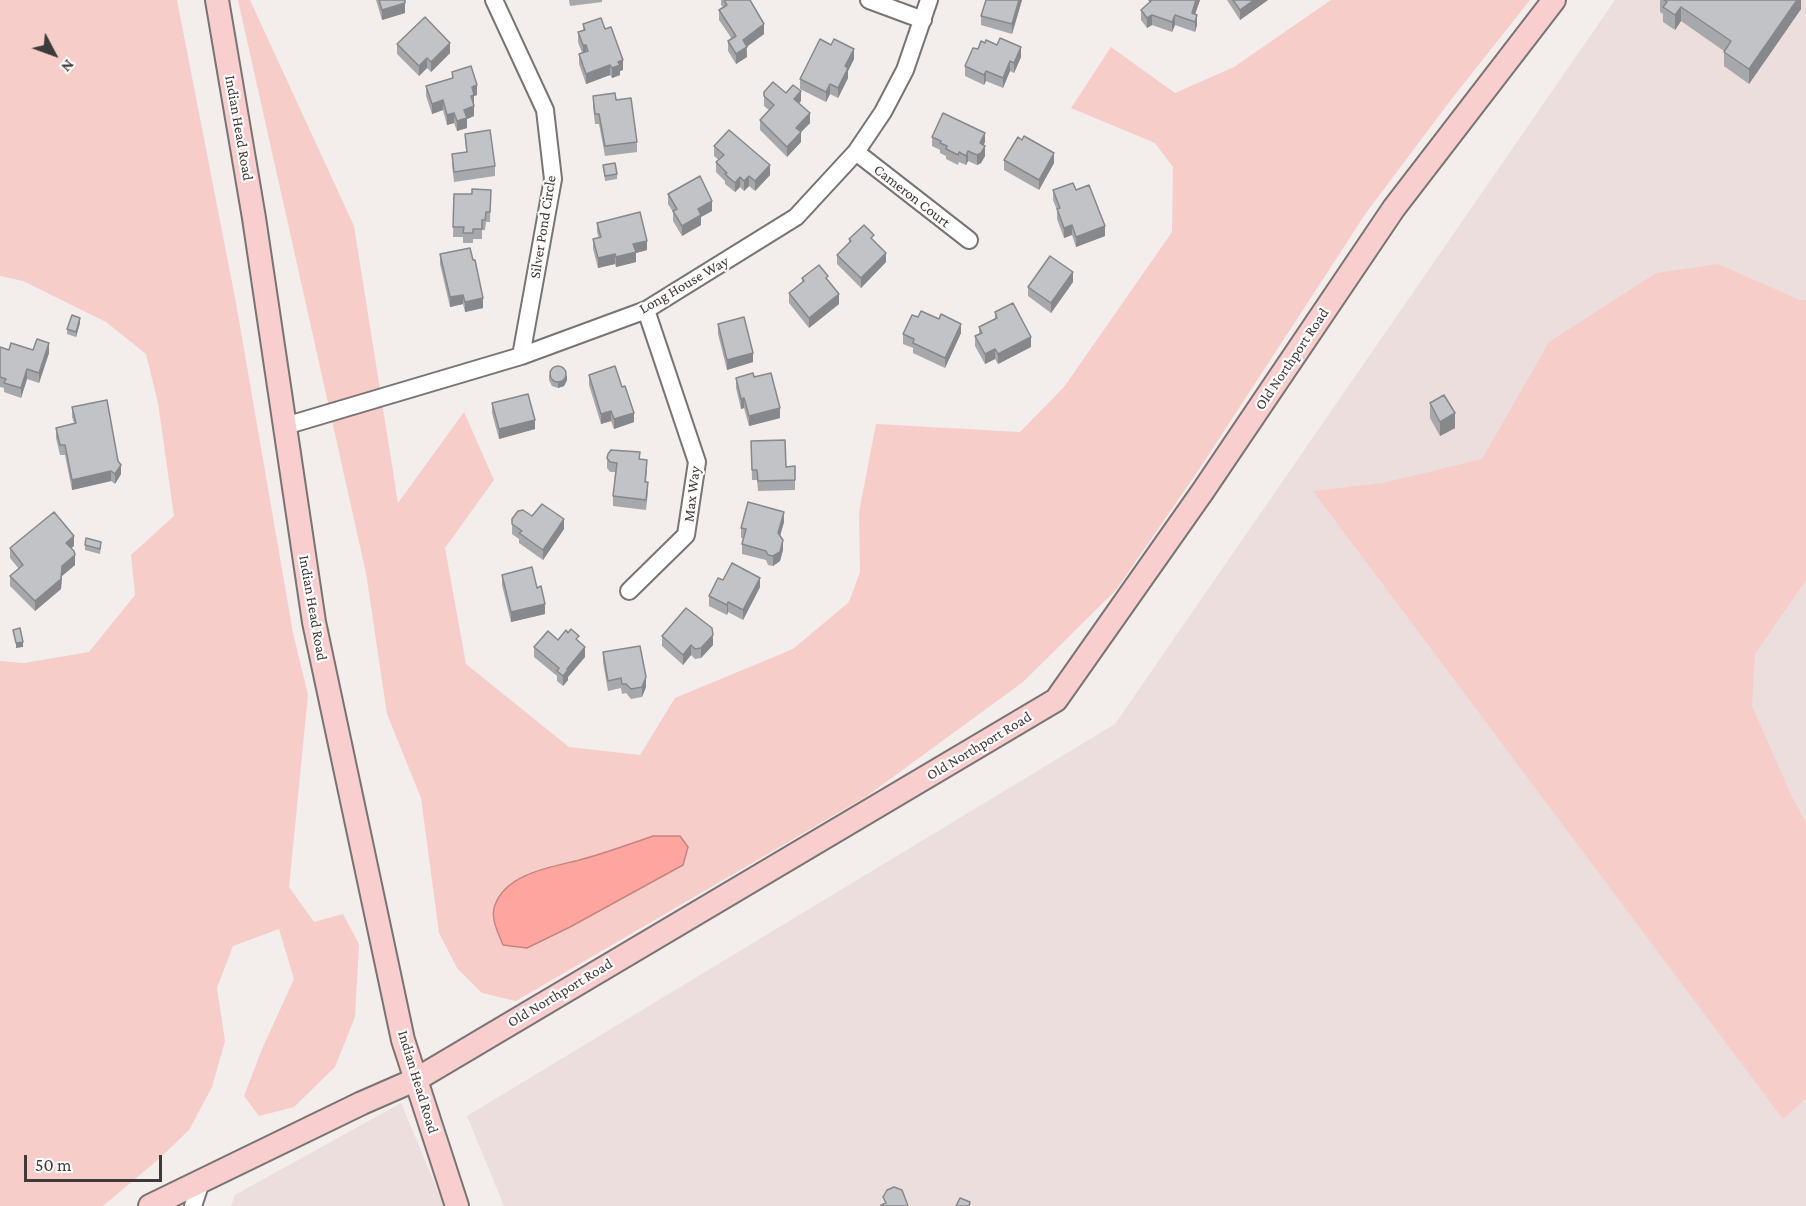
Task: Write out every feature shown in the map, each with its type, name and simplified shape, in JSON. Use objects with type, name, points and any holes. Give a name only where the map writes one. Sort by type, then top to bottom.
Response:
[{"type":"main road","name":"Indian Head Road","points":[[217,0],[254,218],[314,622],[403,1040],[457,1206]]},
{"type":"main road","name":"Old Northport Road","points":[[150,1206],[362,1103],[417,1079],[1056,700],[1203,491],[1394,208],[1554,0]]},
{"type":"street","name":"Silver Pond Circle","points":[[494,0],[545,110],[553,179],[521,356]]},
{"type":"street","points":[[869,0],[923,20]]},
{"type":"street","name":"Long House Way","points":[[285,426],[521,356],[646,310],[796,217],[856,152],[883,112],[905,70],[928,0]]},
{"type":"street","name":"Cameron Court","points":[[856,152],[969,240]]},
{"type":"street","name":"Max Way","points":[[628,591],[686,535],[697,462],[646,310]]},
{"type":"street","points":[[193,1206],[201,1182]]},
{"type":"shaded area","points":[[0,0],[177,0],[236,303],[293,633],[308,695],[289,887],[314,922],[343,914],[359,944],[355,1017],[335,1067],[294,1107],[259,1116],[244,1096],[262,1049],[294,979],[279,929],[233,946],[217,988],[225,1041],[212,1087],[189,1130],[103,1206],[0,1206],[0,661],[24,663],[89,652],[135,595],[131,555],[174,516],[158,403],[146,354],[106,322],[23,281],[0,276]]},
{"type":"shaded area","points":[[238,0],[250,0],[354,226],[398,503],[464,412],[494,480],[445,548],[466,664],[569,747],[640,755],[675,698],[793,649],[849,602],[860,572],[859,512],[876,424],[1020,432],[1064,387],[1172,232],[1173,167],[1155,143],[1071,108],[1111,47],[1175,93],[1234,67],[1331,0],[1530,0],[1366,213],[1198,471],[1116,590],[1023,682],[867,796],[516,1001],[482,993],[457,968],[439,933],[421,798],[387,714],[366,573]]},
{"type":"shaded area","points":[[1615,0],[1806,0],[1806,1206],[504,1206],[467,1116],[1115,724]]},
{"type":"shaded area","points":[[1718,264],[1800,300],[1806,300],[1806,580],[1755,654],[1752,706],[1792,797],[1806,823],[1806,1098],[1783,1119],[1313,491],[1383,483],[1482,459],[1549,342],[1656,273]]},
{"type":"shaded area","points":[[653,836],[680,836],[688,847],[683,865],[527,948],[503,945],[493,915],[501,894],[510,885],[520,878],[546,868],[600,854]]},
{"type":"shaded area","points":[[401,1103],[444,1206],[231,1206],[235,1195]]},
{"type":"building","points":[[379,0],[405,0],[405,3],[382,10]]},
{"type":"building","points":[[724,0],[750,0],[764,24],[743,40],[747,47],[736,54],[728,41],[736,36],[719,10],[727,5]]},
{"type":"building","points":[[986,0],[1019,0],[1012,24],[981,16]]},
{"type":"building","points":[[1149,0],[1196,0],[1192,13],[1197,15],[1195,22],[1175,15],[1172,22],[1152,15],[1147,18],[1141,10],[1151,1]]},
{"type":"building","points":[[1233,0],[1254,0],[1240,10]]},
{"type":"building","points":[[1664,0],[1797,0],[1749,69],[1724,52],[1731,41],[1681,7],[1675,15],[1663,7],[1667,2]]},
{"type":"building","points":[[425,17],[450,43],[431,62],[427,58],[419,66],[397,44]]},
{"type":"building","points":[[601,18],[605,29],[611,27],[623,60],[618,62],[620,65],[612,68],[610,65],[586,74],[579,54],[588,51],[578,32],[585,30],[583,24]]},
{"type":"building","points":[[1000,38],[1021,47],[1014,63],[1010,61],[1003,78],[986,71],[984,75],[965,66],[973,48],[978,49],[981,41],[985,43],[986,40],[997,45]]},
{"type":"building","points":[[820,39],[831,45],[834,39],[854,49],[845,66],[848,68],[838,88],[830,84],[826,92],[800,79]]},
{"type":"building","points":[[471,66],[477,85],[472,87],[474,95],[471,96],[474,106],[464,110],[467,118],[457,121],[454,113],[447,115],[443,100],[432,104],[426,86],[453,78],[452,72]]},
{"type":"building","points":[[773,82],[786,93],[793,85],[801,91],[794,99],[810,113],[796,128],[801,132],[787,147],[760,120],[774,105],[764,96],[764,92]]},
{"type":"building","points":[[615,93],[616,100],[631,98],[637,142],[605,146],[599,114],[595,114],[593,96]]},
{"type":"building","points":[[943,113],[985,133],[980,143],[985,146],[981,153],[977,155],[968,151],[966,156],[959,152],[958,155],[946,149],[947,146],[932,137]]},
{"type":"building","points":[[490,130],[495,166],[454,172],[452,154],[467,152],[465,134]]},
{"type":"building","points":[[729,130],[770,165],[755,181],[749,176],[744,181],[740,177],[735,183],[716,162],[724,155],[714,146]]},
{"type":"building","points":[[1024,136],[1054,153],[1039,180],[1004,160],[1018,137],[1022,140]]},
{"type":"building","points":[[615,163],[617,174],[605,176],[603,165]]},
{"type":"building","points":[[700,176],[712,201],[698,209],[701,215],[682,226],[673,211],[677,209],[668,194]]},
{"type":"building","points":[[1073,183],[1076,190],[1089,185],[1105,226],[1076,237],[1072,225],[1064,228],[1053,190]]},
{"type":"building","points":[[472,189],[491,190],[490,212],[486,212],[485,220],[482,220],[482,229],[473,229],[473,233],[463,233],[464,227],[453,227],[454,194],[472,194]]},
{"type":"building","points":[[640,212],[647,241],[633,244],[636,252],[616,257],[615,254],[598,258],[593,239],[601,237],[597,223]]},
{"type":"building","points":[[864,225],[874,235],[871,238],[886,253],[861,278],[837,255]]},
{"type":"building","points":[[470,248],[473,260],[475,260],[483,298],[465,302],[463,295],[450,297],[440,254]]},
{"type":"building","points":[[1050,256],[1073,272],[1051,303],[1028,287]]},
{"type":"building","points":[[819,265],[839,294],[809,318],[789,293],[804,281],[802,278]]},
{"type":"building","points":[[1013,303],[1031,337],[998,354],[995,349],[985,354],[975,336],[982,333],[979,327],[997,318],[995,312]]},
{"type":"building","points":[[921,311],[939,319],[941,314],[961,324],[945,358],[913,343],[914,339],[903,334],[912,315],[918,317]]},
{"type":"building","points":[[72,315],[80,318],[76,332],[67,329]]},
{"type":"building","points":[[744,317],[753,353],[727,360],[718,324]]},
{"type":"building","points":[[37,339],[49,343],[39,373],[27,369],[21,388],[4,383],[6,379],[0,377],[0,347],[9,350],[11,343],[33,350]]},
{"type":"building","points":[[555,366],[561,366],[566,374],[564,380],[555,382],[550,377],[550,371]]},
{"type":"building","points":[[615,366],[634,413],[614,419],[611,411],[601,414],[589,375]]},
{"type":"building","points":[[753,373],[754,377],[771,373],[780,408],[749,416],[744,398],[741,399],[736,378]]},
{"type":"building","points":[[528,394],[535,420],[499,429],[492,403]]},
{"type":"building","points":[[1444,395],[1455,413],[1440,422],[1430,403]]},
{"type":"building","points":[[107,400],[118,461],[121,465],[115,474],[111,471],[72,480],[65,445],[60,445],[56,428],[76,423],[72,407]]},
{"type":"building","points":[[785,440],[786,467],[795,466],[795,480],[758,481],[757,470],[752,470],[751,441]]},
{"type":"building","points":[[611,450],[640,452],[639,459],[647,460],[646,500],[613,496],[617,463],[610,462],[607,458]]},
{"type":"building","points":[[748,502],[784,512],[778,533],[783,540],[780,552],[773,556],[768,555],[766,551],[742,544],[746,529],[741,528]]},
{"type":"building","points":[[542,504],[564,519],[543,550],[519,533],[522,531],[512,524],[512,519],[518,511],[523,510],[532,516]]},
{"type":"building","points":[[54,512],[74,536],[66,543],[75,555],[62,566],[61,579],[35,601],[10,576],[23,565],[10,548]]},
{"type":"building","points":[[86,538],[101,542],[100,549],[85,545]]},
{"type":"building","points":[[732,563],[760,578],[743,610],[709,596],[718,578],[723,580]]},
{"type":"building","points":[[532,567],[537,588],[541,586],[545,604],[511,612],[502,575]]},
{"type":"building","points":[[686,608],[712,628],[713,635],[701,648],[695,649],[691,645],[683,655],[662,636]]},
{"type":"building","points":[[20,628],[23,642],[16,643],[13,630]]},
{"type":"building","points":[[571,629],[579,636],[576,639],[585,647],[563,676],[557,671],[559,668],[534,647],[548,631],[558,640],[566,630],[568,633]]},
{"type":"building","points":[[640,646],[646,677],[642,687],[631,689],[626,684],[622,684],[621,678],[608,681],[603,652]]},
{"type":"building","points":[[894,1187],[902,1190],[908,1206],[881,1206],[886,1203],[883,1197],[887,1190]]},
{"type":"building","points":[[960,1198],[970,1202],[969,1206],[956,1206]]}]
